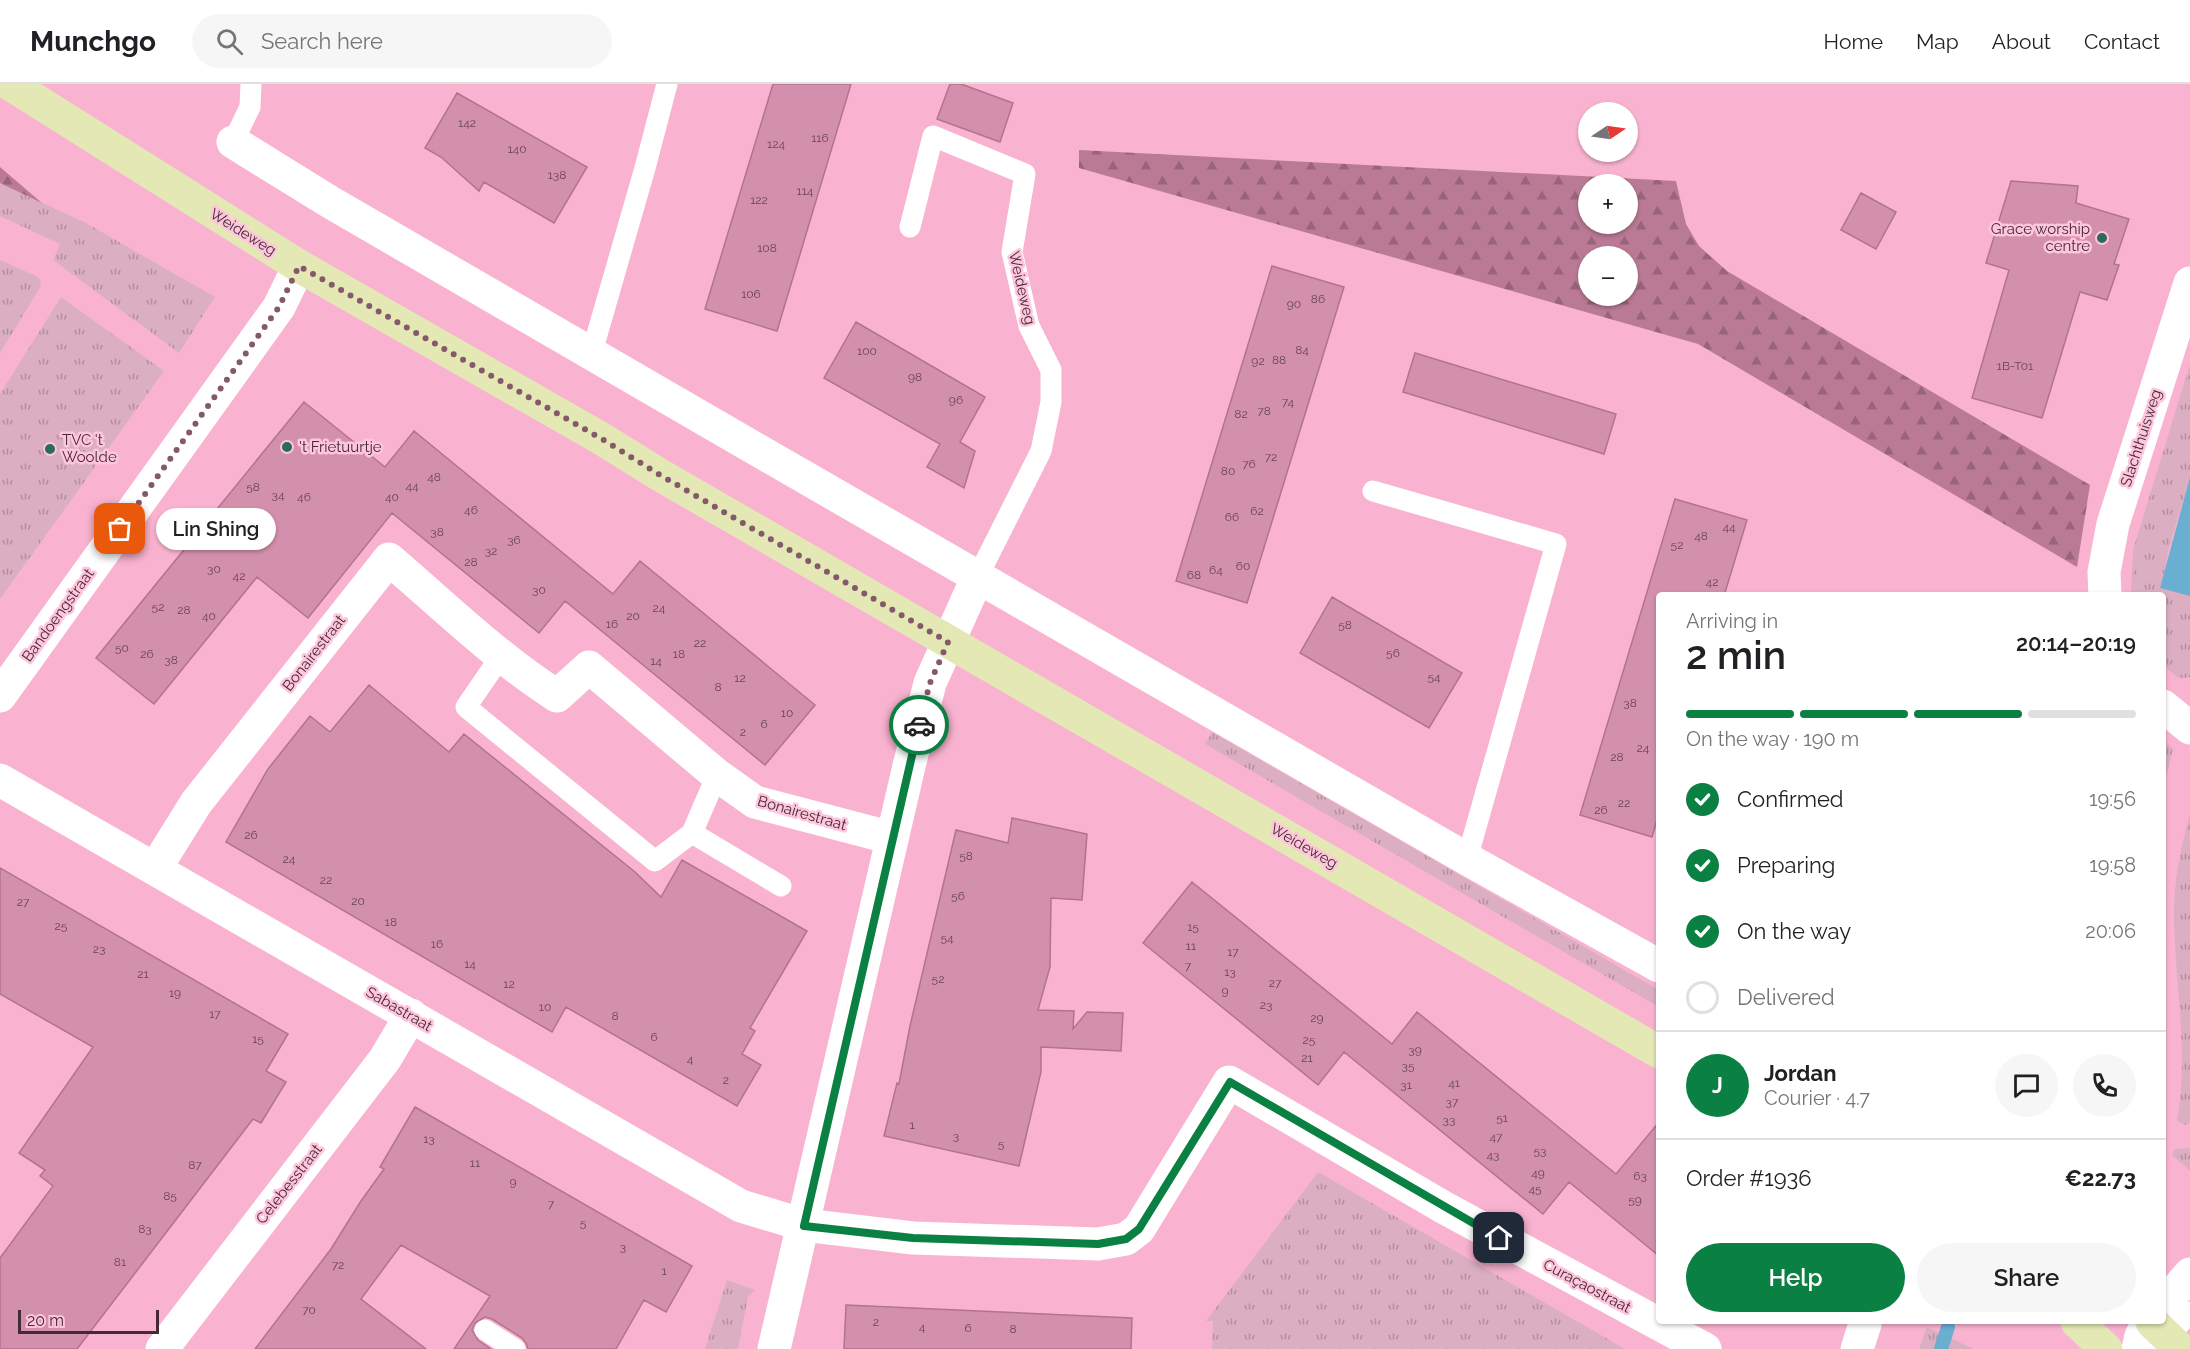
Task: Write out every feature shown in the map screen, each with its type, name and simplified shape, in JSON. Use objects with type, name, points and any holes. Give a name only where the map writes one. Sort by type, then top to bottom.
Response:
[{"type":"main road","name":"Weideweg","points":[[10,84],[299,266],[602,439],[660,475],[1656,1050]]},
{"type":"main road","points":[[2079,1324],[2106,1349]]},
{"type":"street","points":[[233,142],[330,202],[1467,859],[1656,964]]},
{"type":"street","name":"Bandoengstraat","points":[[0,696],[279,307],[299,266]]},
{"type":"street","name":"Slachthuisweg","points":[[2105,592],[2104,572],[2114,524],[2190,283]]},
{"type":"street","name":"Bonairestraat","points":[[155,869],[196,803],[389,559],[501,656],[557,696],[589,667],[717,775],[755,802],[892,838]]},
{"type":"street","name":"Weideweg","points":[[948,642],[978,576]]},
{"type":"street","points":[[774,1349],[930,683],[948,642]]},
{"type":"street","points":[[2166,708],[2190,728]]},
{"type":"street","name":"Sabastraat","points":[[0,780],[741,1206],[804,1226]]},
{"type":"street","name":"Celebesstraat","points":[[162,1349],[385,1059],[411,1015]]},
{"type":"street","name":"Curaçaostraat","points":[[804,1226],[913,1238],[1098,1244],[1126,1239],[1139,1229],[1230,1082],[1443,1207],[1656,1322]]},
{"type":"street","points":[[2166,1302],[2190,1274]]},
{"type":"street","name":"Curaçaostraat","points":[[1659,1324],[1705,1349]]},
{"type":"lane","points":[[233,142],[250,107],[251,84]]},
{"type":"lane","points":[[591,352],[667,84]]},
{"type":"lane","name":"Weideweg","points":[[910,227],[933,136],[1025,174],[1011,252],[1029,326],[1052,370],[1051,402],[1041,451],[978,576]]},
{"type":"lane","points":[[1373,491],[1556,544],[1467,859]]},
{"type":"lane","points":[[501,656],[466,707],[654,861],[692,833],[717,775]]},
{"type":"lane","points":[[692,833],[782,886]]},
{"type":"lane","points":[[2157,1338],[2190,1311]]},
{"type":"lane","points":[[485,1330],[515,1349]]},
{"type":"green space","points":[[1079,150],[1578,176],[1578,234],[1638,234],[1638,179],[1676,181],[1686,224],[1699,246],[1727,271],[2090,485],[2077,567],[1698,344],[1079,168]]},
{"type":"green space","points":[[0,167],[42,203],[0,183]]},
{"type":"green space","points":[[0,183],[86,223],[215,297],[179,353],[53,260],[60,244],[0,216]]},
{"type":"green space","points":[[0,260],[36,276],[40,279],[41,286],[0,353]]},
{"type":"green space","points":[[61,297],[164,371],[0,599],[0,394]]},
{"type":"green space","points":[[2190,364],[2190,477],[2169,548],[2161,588],[2190,596],[2190,677],[2181,678],[2166,666],[2166,592],[2131,592],[2133,550]]},
{"type":"green space","points":[[1212,732],[1656,988],[1656,1005],[1205,744]]},
{"type":"green space","points":[[2166,742],[2173,749],[2166,778]]},
{"type":"green space","points":[[2190,814],[2190,1123],[2185,1125],[2177,1121],[2181,1094],[2182,1040],[2174,905],[2179,859]]},
{"type":"green space","points":[[2190,1148],[2190,1171],[2172,1155],[2175,1149]]},
{"type":"green space","points":[[1318,1172],[1625,1349],[1212,1349],[1213,1321],[1206,1321]]},
{"type":"green space","points":[[727,1280],[755,1290],[748,1296],[738,1349],[705,1349]]},
{"type":"green space","points":[[1927,1327],[1974,1349],[1919,1349]]},
{"type":"water","points":[[2190,477],[2190,596],[2160,588]]},
{"type":"building","points":[[773,84],[851,84],[777,331],[705,309]]},
{"type":"building","points":[[950,84],[961,84],[1013,103],[1000,142],[937,119]]},
{"type":"building","points":[[457,93],[587,167],[554,223],[484,182],[479,191],[441,157],[425,148]]},
{"type":"building","points":[[2011,181],[2078,186],[2076,203],[2129,219],[2114,264],[2119,265],[2107,300],[2080,292],[2042,418],[1972,398],[2009,270],[1986,263]]},
{"type":"building","points":[[1861,193],[1896,212],[1876,249],[1841,230]]},
{"type":"building","points":[[1272,266],[1344,287],[1247,603],[1176,581]]},
{"type":"building","points":[[856,322],[985,397],[960,442],[975,451],[964,488],[927,467],[940,444],[824,378]]},
{"type":"building","points":[[1415,353],[1616,414],[1604,454],[1403,392]]},
{"type":"building","points":[[304,402],[385,467],[414,431],[613,594],[640,561],[815,705],[765,765],[565,601],[539,633],[392,513],[308,618],[257,577],[154,704],[96,658]]},
{"type":"building","points":[[1675,499],[1747,520],[1725,592],[1656,592],[1656,823],[1652,837],[1580,815]]},
{"type":"building","points":[[1332,597],[1462,673],[1429,728],[1300,653]]},
{"type":"building","points":[[369,685],[449,752],[464,734],[635,872],[661,897],[682,860],[807,931],[750,1028],[755,1031],[742,1054],[761,1065],[737,1106],[566,1007],[552,1032],[226,842],[268,769],[310,716],[330,732]]},
{"type":"building","points":[[1012,818],[1087,834],[1082,900],[1051,898],[1050,967],[1038,1010],[1074,1011],[1073,1029],[1087,1012],[1123,1013],[1121,1051],[1041,1047],[1041,1072],[1019,1166],[884,1136],[897,1083],[899,1084],[910,1026],[956,830],[1008,843]]},
{"type":"building","points":[[0,868],[288,1034],[266,1071],[286,1082],[261,1123],[253,1119],[77,1349],[0,1349],[0,1258],[53,1186],[40,1176],[45,1170],[19,1153],[93,1047],[0,994]]},
{"type":"building","points":[[1192,882],[1392,1044],[1417,1012],[1616,1174],[1656,1126],[1656,1254],[1569,1182],[1543,1214],[1344,1052],[1318,1085],[1143,943]]},
{"type":"building","points":[[415,1107],[692,1266],[666,1312],[644,1300],[616,1349],[528,1349],[522,1338],[485,1317],[475,1323],[472,1330],[478,1340],[491,1349],[454,1349],[490,1296],[401,1245],[361,1299],[426,1349],[255,1349],[331,1249],[384,1169],[380,1167]]},
{"type":"building","points":[[846,1305],[1132,1318],[1131,1349],[844,1349]]},
{"type":"waterway","points":[[1941,1349],[1948,1327]]},
{"type":"way so far","points":[[120,529],[279,307],[299,266],[602,439],[948,642],[930,683],[919,725]]},
{"type":"place","name":"Grace worship centre","points":[[2102,238]]},
{"type":"place","name":"'t Frietuurtje","points":[[287,447]]},
{"type":"place","name":"TVC 't Woolde","points":[[50,449]]},
{"type":"place","name":"Lin Shing","points":[[120,529]]},
{"type":"route","points":[[919,725],[804,1226],[913,1238],[1098,1244],[1126,1239],[1139,1229],[1230,1082],[1499,1238]]}]
